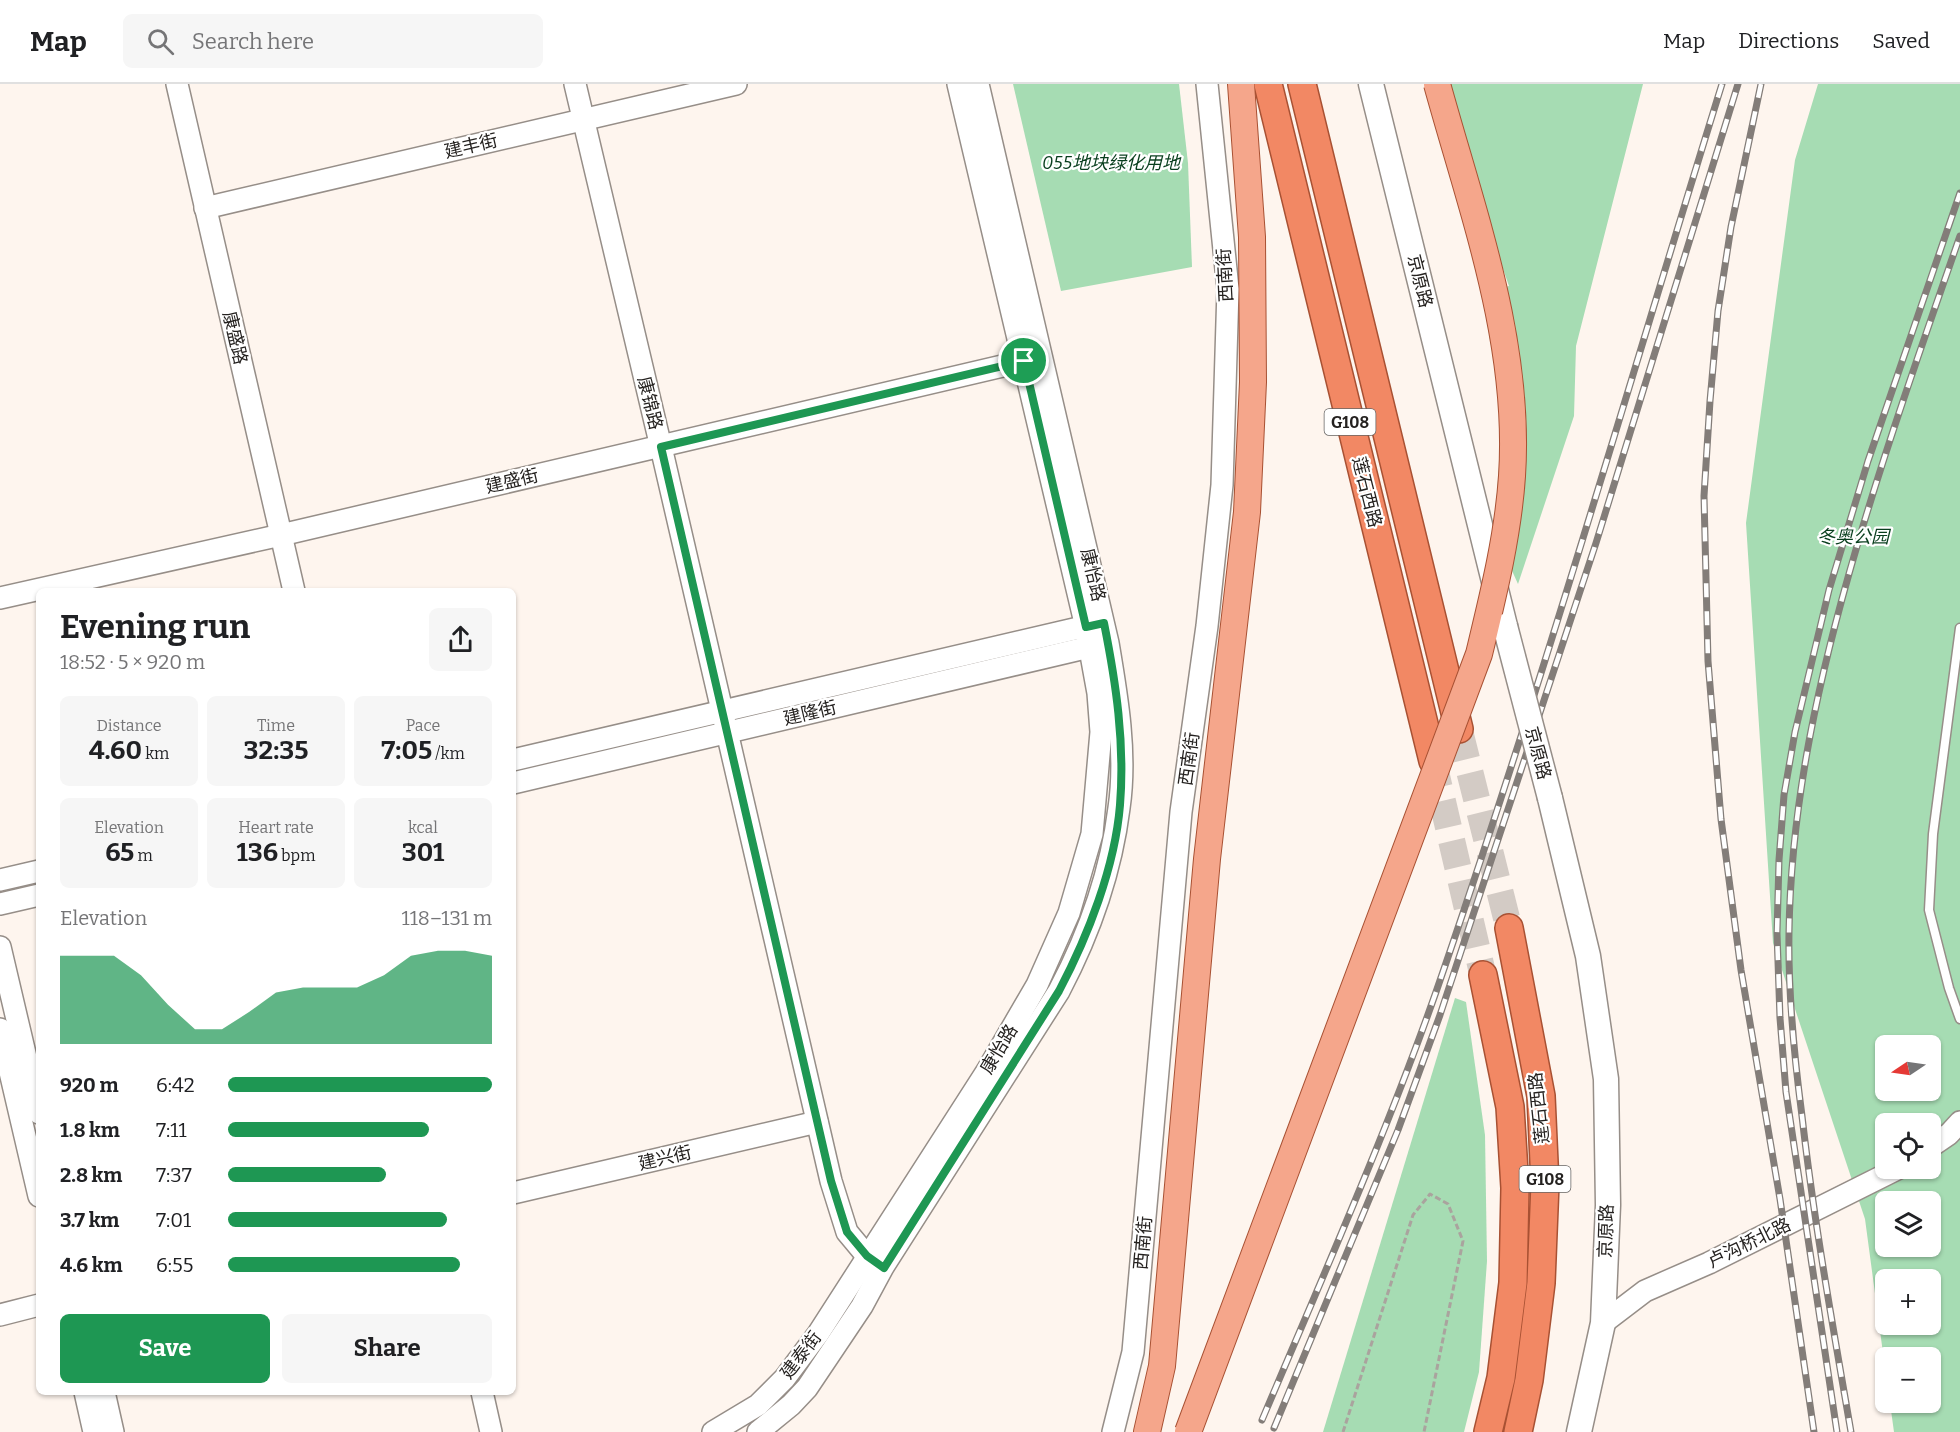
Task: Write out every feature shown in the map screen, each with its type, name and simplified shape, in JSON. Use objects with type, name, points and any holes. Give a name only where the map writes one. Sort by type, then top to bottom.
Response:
[{"type":"highway","name":"莲石西路","points":[[1268,84],[1432,761]]},
{"type":"highway","name":"莲石西路","points":[[1302,84],[1460,733]]},
{"type":"highway","name":"莲石西路","points":[[1509,928],[1540,1096],[1545,1184],[1541,1283],[1529,1380],[1518,1432]]},
{"type":"highway","name":"莲石西路","points":[[1482,975],[1510,1107],[1515,1188],[1513,1283],[1501,1378],[1488,1432]]},
{"type":"main road","points":[[1147,1432],[1162,1366],[1207,859],[1247,512],[1253,382],[1252,237],[1241,84]]},
{"type":"main road","name":"京原路","points":[[1371,84],[1588,956],[1606,1079],[1608,1205],[1603,1323],[1579,1432]]},
{"type":"main road","points":[[1188,1432],[1479,654],[1500,564],[1512,476],[1512,416],[1506,356],[1491,278],[1437,84]]},
{"type":"street","name":"康盛路","points":[[177,84],[293,588]]},
{"type":"street","name":"康锦路","points":[[574,84],[661,447],[831,1181],[847,1232],[875,1262]]},
{"type":"street","name":"建丰街","points":[[206,208],[736,84]]},
{"type":"street","name":"康怡路","points":[[875,1262],[1059,991],[1074,963],[1108,871],[1120,806],[1121,755],[1118,699],[1097,635],[1024,361],[958,84]]},
{"type":"street","name":"康怡路","points":[[978,84],[1097,635]]},
{"type":"street","name":"西南街","points":[[1113,1432],[1133,1352],[1181,812],[1207,626],[1222,485],[1228,290],[1207,84]]},
{"type":"street","name":"建盛街","points":[[45,588],[661,447],[1024,361]]},
{"type":"street","name":"建盛街","points":[[0,598],[36,590]]},
{"type":"street","name":"建隆街","points":[[516,759],[722,711],[1097,635]]},
{"type":"street","name":"建隆街","points":[[516,782],[727,732],[1097,635]]},
{"type":"street","points":[[0,880],[36,872]]},
{"type":"street","points":[[0,904],[36,896]]},
{"type":"street","points":[[0,947],[36,1100]]},
{"type":"street","points":[[0,1029],[36,1183]]},
{"type":"street","name":"建兴街","points":[[516,1192],[817,1122]]},
{"type":"street","points":[[1941,1139],[1960,1122]]},
{"type":"street","name":"卢沟桥北路","points":[[1603,1323],[1645,1291],[1709,1263],[1877,1179]]},
{"type":"street","name":"建泰街","points":[[713,1432],[758,1405],[785,1378],[875,1262]]},
{"type":"street","name":"建泰街","points":[[758,1432],[791,1405],[807,1388],[862,1306],[875,1262]]},
{"type":"street","points":[[0,1315],[36,1306]]},
{"type":"street","points":[[86,1395],[94,1432]]},
{"type":"street","points":[[105,1395],[113,1432]]},
{"type":"street","points":[[483,1395],[491,1432]]},
{"type":"lane","points":[[1960,628],[1933,834],[1929,910],[1948,988],[1960,1019]]},
{"type":"path","points":[[1342,1432],[1413,1215],[1430,1194],[1449,1204],[1463,1241],[1424,1432]]},
{"type":"green space","name":"055地块绿化用地","points":[[1013,84],[1179,84],[1188,163],[1192,267],[1061,291]]},
{"type":"green space","points":[[1438,84],[1643,84],[1576,346],[1574,416],[1518,584],[1494,531],[1503,416],[1482,293],[1509,286]]},
{"type":"green space","name":"冬奥公园","points":[[1818,84],[1960,84],[1960,1432],[1894,1432],[1891,1413],[1941,1413],[1941,1347],[1882,1347],[1881,1335],[1941,1335],[1941,1269],[1875,1269],[1875,1294],[1865,1219],[1773,943],[1746,523],[1795,160]]},
{"type":"green space","points":[[1455,998],[1466,1002],[1485,1135],[1487,1261],[1479,1372],[1464,1432],[1323,1432]]},
{"type":"tunnel","points":[[1460,733],[1509,928]]},
{"type":"tunnel","points":[[1433,761],[1483,975]]},
{"type":"railway","points":[[1262,1420],[1374,1154],[1436,992],[1547,653],[1722,84]]},
{"type":"railway","points":[[1274,1428],[1398,1130],[1440,1015],[1596,543],[1738,84]]},
{"type":"railway","points":[[1761,84],[1731,227],[1718,311],[1704,496],[1708,661],[1721,819],[1741,970],[1780,1199],[1814,1432]]},
{"type":"railway","points":[[1837,1432],[1786,1092],[1780,1018],[1777,933],[1784,795],[1795,732],[1829,590],[1868,461],[1960,193]]},
{"type":"railway","points":[[1851,1432],[1818,1235],[1794,1047],[1789,978],[1789,932],[1795,834],[1810,737],[1844,593],[1894,429],[1960,236]]},
{"type":"route","points":[[1024,361],[1086,627],[1104,623],[1118,699],[1121,755],[1120,806],[1108,871],[1074,963],[1059,991],[884,1268],[867,1256],[847,1232],[831,1181],[661,447],[1024,361]]}]
